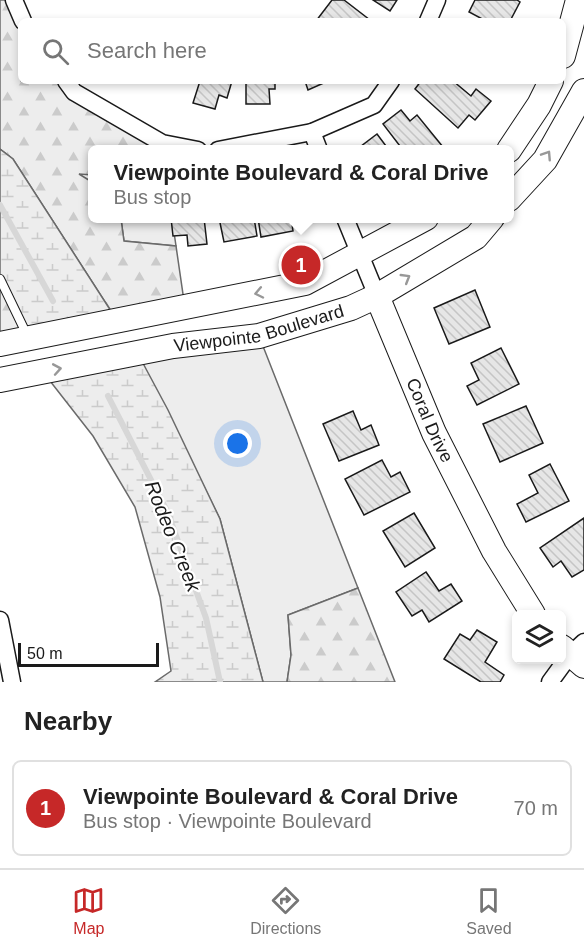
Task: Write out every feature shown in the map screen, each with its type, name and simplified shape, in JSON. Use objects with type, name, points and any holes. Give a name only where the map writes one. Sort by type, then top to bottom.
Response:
[{"type":"street","points":[[14,0],[22,18]]},
{"type":"street","points":[[429,18],[437,0]]},
{"type":"street","points":[[566,45],[578,0]]},
{"type":"street","points":[[68,84],[74,92],[162,143],[172,145]]},
{"type":"street","points":[[244,145],[312,132],[374,105],[389,84]]},
{"type":"street","points":[[512,145],[539,105],[550,84]]},
{"type":"street","points":[[514,195],[545,160],[584,91]]},
{"type":"street","points":[[312,132],[317,145]]},
{"type":"street","name":"Coral Drive","points":[[347,223],[434,433],[494,551],[530,610]]},
{"type":"street","name":"Viewpointe Boulevard","points":[[0,344],[305,283],[418,223]]},
{"type":"street","name":"Viewpointe Boulevard","points":[[0,380],[173,346],[259,336],[351,308],[377,296],[476,237],[488,223]]},
{"type":"street","points":[[0,620],[12,682]]},
{"type":"street","points":[[550,682],[575,653]]},
{"type":"lane","points":[[0,279],[28,338]]},
{"type":"shaded area","points":[[122,223],[173,223],[176,246],[124,241]]},
{"type":"shaded area","points":[[259,336],[358,588],[288,615],[291,655],[287,682],[263,682],[220,519],[138,354]]},
{"type":"green space","points":[[0,0],[14,0],[20,18],[18,18],[18,84],[70,84],[157,145],[88,145],[88,175],[79,174],[88,180],[88,223],[122,223],[124,241],[176,246],[185,308],[118,322],[13,159],[0,149]]},
{"type":"green space","points":[[0,149],[13,159],[118,322],[29,338],[0,279]]},
{"type":"green space","points":[[0,279],[29,338],[0,344]]},
{"type":"green space","points":[[138,354],[168,410],[220,519],[263,682],[155,682],[171,671],[160,597],[135,507],[93,436],[43,372]]},
{"type":"green space","points":[[358,588],[395,682],[287,682],[291,655],[288,615]]},
{"type":"building","points":[[332,0],[344,0],[367,18],[318,18]]},
{"type":"building","points":[[373,0],[397,0],[390,11]]},
{"type":"building","points":[[475,0],[517,0],[520,2],[512,18],[480,18],[469,12]]},
{"type":"building","points":[[199,84],[231,84],[227,98],[219,95],[215,109],[193,103]]},
{"type":"building","points":[[246,84],[275,84],[275,89],[269,89],[270,104],[246,104]]},
{"type":"building","points":[[306,84],[322,84],[308,90]]},
{"type":"building","points":[[419,84],[457,84],[471,96],[476,89],[491,101],[475,120],[469,115],[458,128],[415,89]]},
{"type":"building","points":[[401,110],[410,121],[417,115],[441,145],[399,145],[383,124]]},
{"type":"building","points":[[377,134],[385,145],[363,145]]},
{"type":"building","points":[[172,223],[205,223],[207,244],[188,246],[187,235],[173,236]]},
{"type":"building","points":[[220,223],[255,223],[257,236],[224,242]]},
{"type":"building","points":[[259,223],[292,223],[293,231],[261,237]]},
{"type":"building","points":[[475,290],[490,327],[449,344],[434,308]]},
{"type":"building","points":[[501,348],[519,384],[477,405],[467,386],[479,380],[471,363]]},
{"type":"building","points":[[526,406],[543,443],[500,462],[483,424]]},
{"type":"building","points":[[353,411],[361,430],[371,425],[379,445],[339,461],[323,424]]},
{"type":"building","points":[[382,460],[391,477],[400,472],[410,492],[364,515],[345,479]]},
{"type":"building","points":[[550,464],[569,501],[526,522],[517,504],[538,493],[529,475]]},
{"type":"building","points":[[414,513],[435,548],[405,567],[383,531]]},
{"type":"building","points":[[584,518],[584,570],[572,577],[561,561],[553,567],[540,548]]},
{"type":"building","points":[[426,572],[439,591],[451,584],[462,601],[429,622],[422,610],[412,616],[396,592]]},
{"type":"building","points":[[477,630],[497,642],[485,662],[504,675],[500,682],[481,682],[444,659],[460,634],[470,640]]},
{"type":"waterway","name":"Rodeo Creek","points":[[0,205],[53,301]]},
{"type":"waterway","name":"Rodeo Creek","points":[[108,396],[167,511],[206,618],[220,682]]},
{"type":"place","name":"Viewpointe Boulevard & Coral Drive","points":[[301,265]]}]
